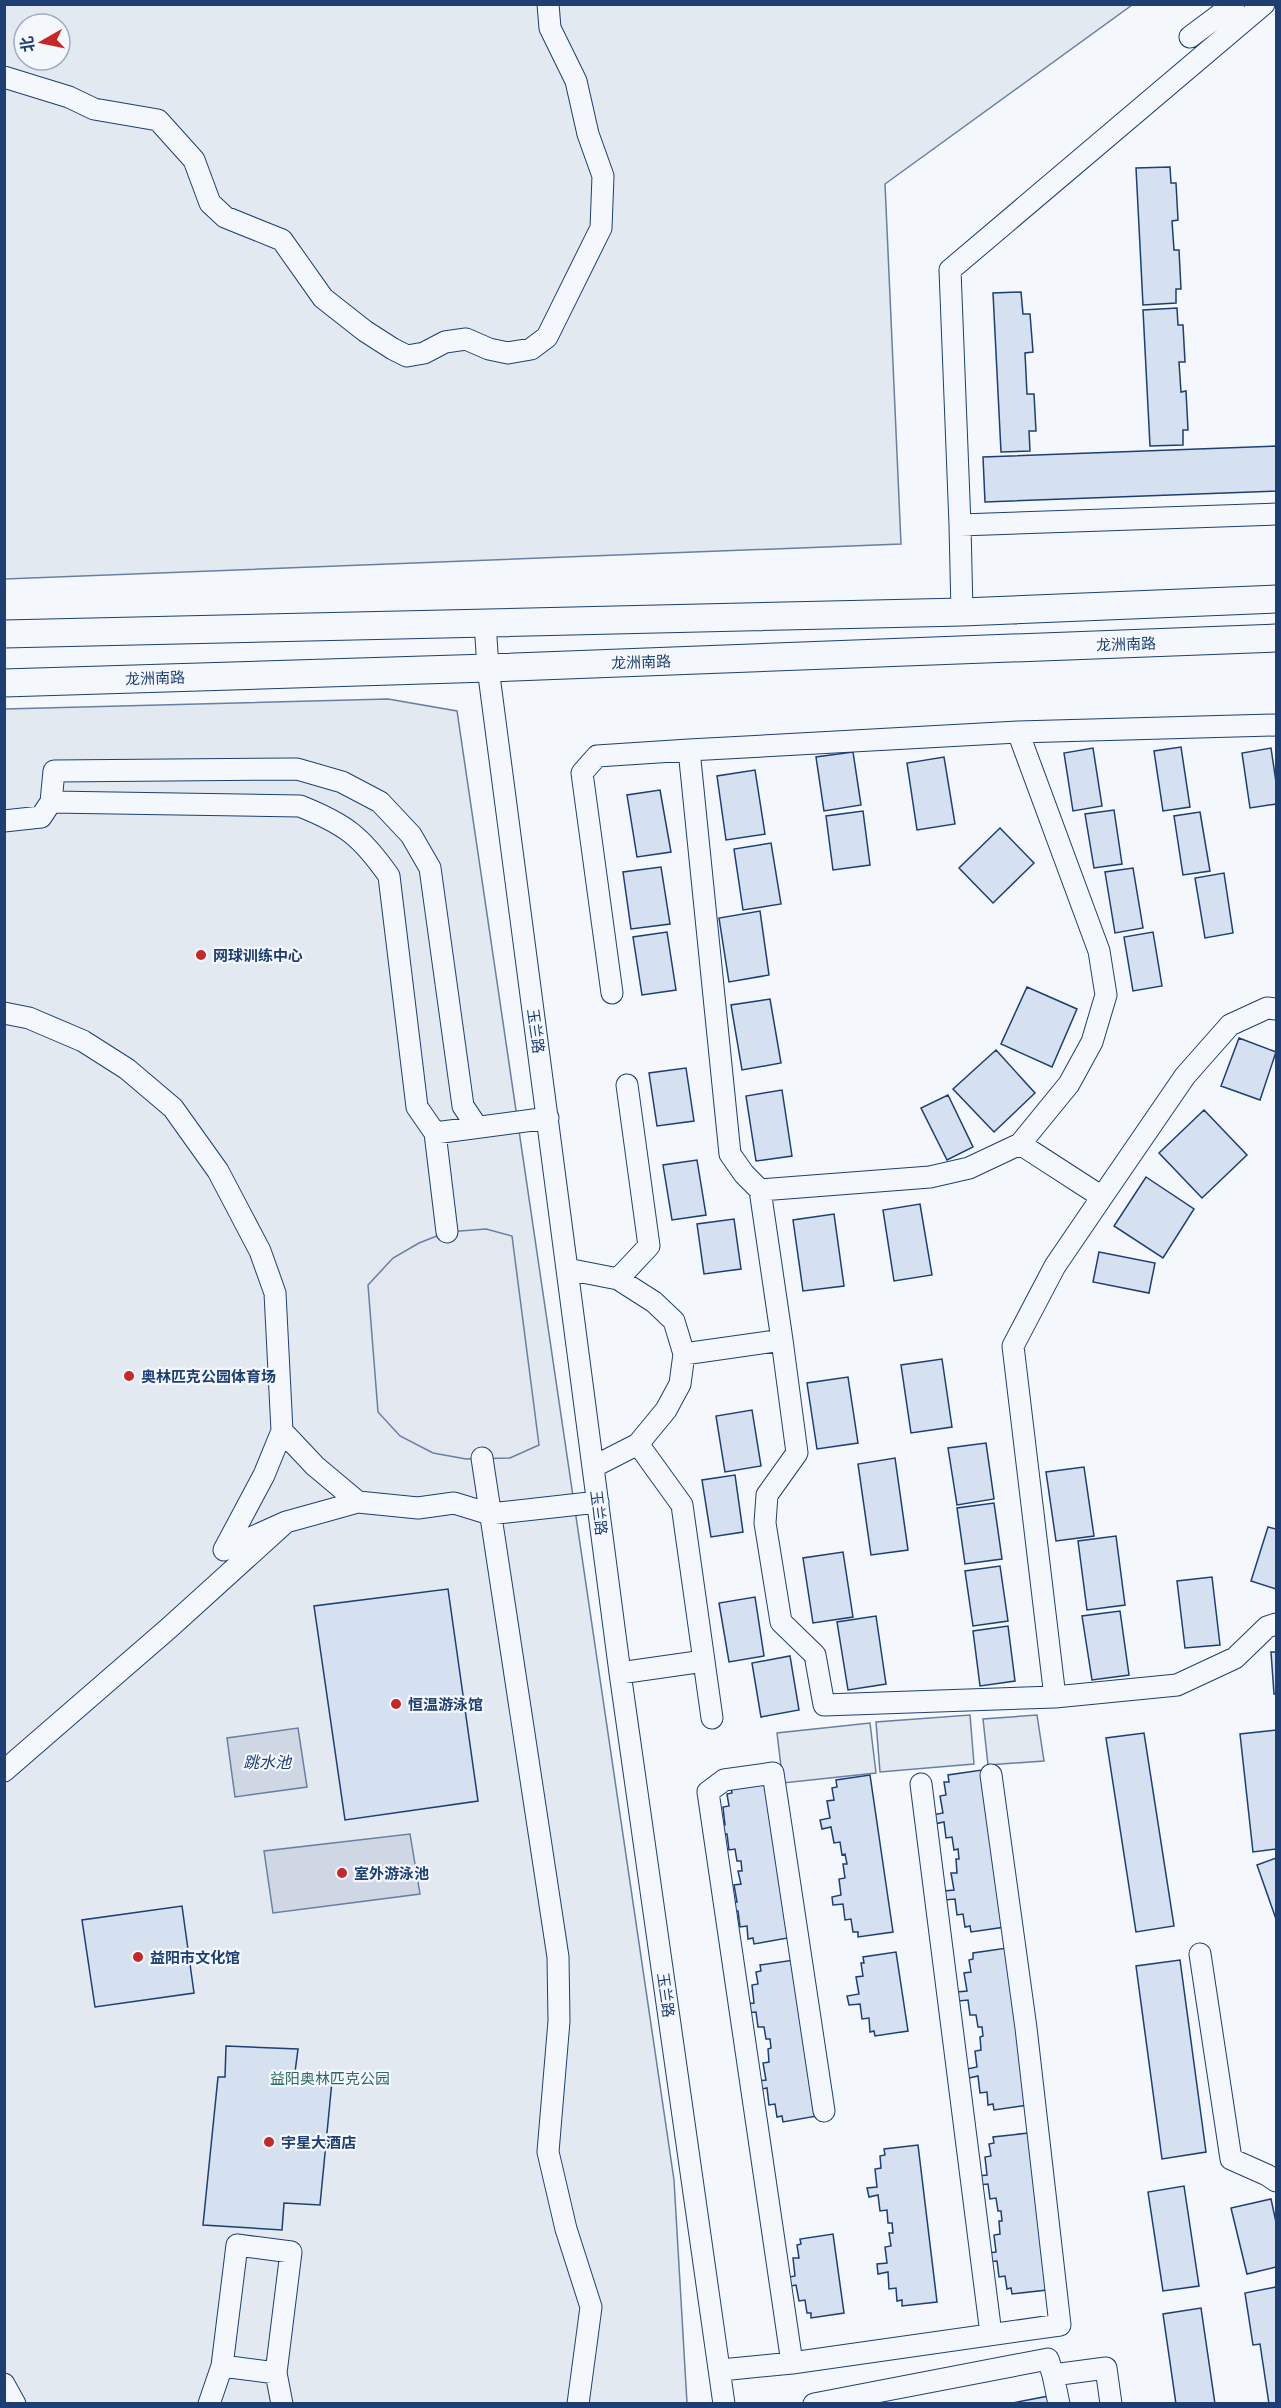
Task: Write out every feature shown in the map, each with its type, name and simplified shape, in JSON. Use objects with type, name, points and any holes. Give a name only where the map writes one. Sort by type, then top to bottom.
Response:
[{"type":"main road","points":[[4,634],[962,612],[1276,599]]},
{"type":"main road","name":"龙洲南路","points":[[4,683],[488,668],[1276,638]]},
{"type":"street","points":[[4,76],[69,97],[94,109],[158,120],[194,160],[210,203],[217,210],[225,217],[282,240],[323,298],[365,331],[393,349],[407,356],[424,353],[445,342],[466,339],[489,350],[508,353],[531,349],[547,337],[601,228],[603,176],[588,134],[576,81],[550,28],[548,4]]},
{"type":"street","points":[[1190,38],[1234,4]]},
{"type":"street","points":[[962,612],[950,270],[1264,4]]},
{"type":"street","points":[[960,525],[1276,514]]},
{"type":"street","name":"玉兰路","points":[[485,622],[488,668],[620,1673],[724,2403]]},
{"type":"street","points":[[612,993],[582,773],[597,756],[1018,732],[1276,725]]},
{"type":"street","points":[[760,1190],[930,1177],[969,1168],[1020,1144],[1069,1084],[1092,1042],[1106,995],[1099,951],[1018,732]]},
{"type":"street","points":[[689,750],[729,1154],[760,1190],[797,1453],[767,1495],[765,1523],[781,1622],[815,1655],[824,1705],[1055,1697],[1177,1685],[1235,1658],[1267,1627],[1276,1624]]},
{"type":"street","points":[[4,820],[41,818],[51,802],[54,771],[297,769],[342,782],[380,802],[411,835],[430,868],[463,1106],[477,1128]]},
{"type":"street","points":[[51,802],[300,806],[332,819],[367,845],[389,876],[417,1107],[435,1133],[447,1232]]},
{"type":"street","points":[[1055,1697],[1013,1346],[1055,1266],[1185,1076],[1230,1025],[1267,1008],[1276,1009]]},
{"type":"street","points":[[4,1013],[29,1018],[83,1041],[127,1069],[173,1108],[218,1171],[260,1251],[275,1293],[282,1431],[264,1475],[224,1550],[286,1522],[358,1502],[418,1508],[454,1503],[490,1514],[598,1502]]},
{"type":"street","points":[[618,1279],[649,1246],[627,1085]]},
{"type":"street","points":[[435,1133],[548,1118]]},
{"type":"street","points":[[1020,1144],[1102,1197]]},
{"type":"street","points":[[567,1269],[618,1279],[654,1302],[674,1321],[684,1353],[680,1384],[666,1410],[638,1444],[593,1467]]},
{"type":"street","points":[[684,1353],[782,1340]]},
{"type":"street","points":[[282,1431],[315,1466],[358,1502]]},
{"type":"street","points":[[638,1444],[682,1505],[712,1718]]},
{"type":"street","points":[[482,1458],[558,1957],[559,2021],[548,2152],[566,2229],[591,2307],[578,2403]]},
{"type":"street","points":[[4,1771],[169,1628],[286,1522]]},
{"type":"street","points":[[620,1673],[704,1661]]},
{"type":"street","points":[[792,2362],[708,1792],[724,1780],[773,1773],[824,2111]]},
{"type":"street","points":[[721,2370],[1060,2325],[1026,2028],[991,1775]]},
{"type":"street","points":[[921,1784],[991,2334]]},
{"type":"street","points":[[1200,1954],[1231,2159],[1276,2181]]},
{"type":"street","points":[[209,2403],[222,2366],[237,2246],[291,2252],[276,2373],[282,2403]]},
{"type":"street","points":[[814,2403],[1048,2359],[1059,2403]]},
{"type":"street","points":[[222,2366],[276,2373]]},
{"type":"street","points":[[1053,2375],[1106,2368],[1111,2403]]},
{"type":"street","points":[[4,2384],[15,2403]]},
{"type":"green space","points":[[4,5],[1132,5],[885,184],[901,544],[5,579]]},
{"type":"green space","name":"益阳奥林匹克公园","points":[[388,699],[457,711],[674,2180],[687,2403],[5,2403],[5,709]]},
{"type":"green space","points":[[970,1715],[974,1764],[880,1772],[876,1722]]},
{"type":"green space","points":[[1037,1715],[1044,1761],[988,1765],[983,1719]]},
{"type":"green space","points":[[870,1723],[876,1773],[783,1783],[777,1733]]},
{"type":"shaded area","points":[[486,1229],[512,1236],[539,1445],[510,1458],[466,1459],[433,1453],[400,1436],[378,1412],[368,1285],[393,1258],[419,1243],[447,1232]]},
{"type":"water","name":"跳水池","points":[[298,1728],[307,1787],[235,1797],[227,1738]]},
{"type":"water","name":"室外游泳池","points":[[410,1834],[420,1894],[273,1913],[264,1851]]},
{"type":"building","points":[[1170,167],[1171,183],[1176,183],[1178,220],[1172,221],[1174,250],[1179,250],[1181,289],[1176,289],[1176,303],[1143,305],[1136,168]]},
{"type":"building","points":[[1021,292],[1023,314],[1030,314],[1033,352],[1025,353],[1027,394],[1034,394],[1036,431],[1029,431],[1030,451],[1001,452],[993,293]]},
{"type":"building","points":[[1177,308],[1178,325],[1183,325],[1185,362],[1179,362],[1181,392],[1186,391],[1188,430],[1183,430],[1183,445],[1150,446],[1143,310]]},
{"type":"building","points":[[1276,446],[1276,491],[985,502],[983,457]]},
{"type":"building","points":[[1181,747],[1190,807],[1163,811],[1154,751]]},
{"type":"building","points":[[1093,748],[1102,806],[1073,811],[1064,753]]},
{"type":"building","points":[[1271,748],[1276,782],[1276,804],[1250,808],[1242,753]]},
{"type":"building","points":[[853,752],[861,805],[824,811],[816,757]]},
{"type":"building","points":[[944,757],[955,824],[917,830],[907,763]]},
{"type":"building","points":[[755,770],[765,834],[726,840],[717,776]]},
{"type":"building","points":[[660,790],[671,852],[637,857],[627,795]]},
{"type":"building","points":[[1114,810],[1122,864],[1094,868],[1085,814]]},
{"type":"building","points":[[863,811],[870,865],[833,870],[826,816]]},
{"type":"building","points":[[1200,812],[1210,871],[1183,875],[1174,816]]},
{"type":"building","points":[[1000,828],[1034,863],[993,903],[959,868]]},
{"type":"building","points":[[771,843],[781,904],[743,910],[734,849]]},
{"type":"building","points":[[661,867],[670,924],[631,929],[623,872]]},
{"type":"building","points":[[1133,868],[1143,928],[1115,933],[1105,872]]},
{"type":"building","points":[[1224,873],[1233,933],[1205,938],[1195,878]]},
{"type":"building","points":[[760,911],[769,975],[729,982],[719,918]]},
{"type":"building","points":[[667,932],[676,990],[642,995],[633,937]]},
{"type":"building","points":[[1153,932],[1162,986],[1133,991],[1124,937]]},
{"type":"building","points":[[1027,987],[1077,1009],[1052,1067],[1001,1044]]},
{"type":"building","points":[[770,999],[781,1063],[742,1070],[731,1005]]},
{"type":"building","points":[[1239,1038],[1276,1052],[1260,1100],[1221,1086]]},
{"type":"building","points":[[996,1050],[1035,1093],[994,1132],[953,1089]]},
{"type":"building","points":[[686,1068],[694,1121],[657,1126],[649,1073]]},
{"type":"building","points":[[782,1090],[792,1156],[756,1161],[746,1096]]},
{"type":"building","points":[[948,1095],[973,1147],[947,1160],[921,1108]]},
{"type":"building","points":[[1204,1110],[1247,1155],[1202,1198],[1159,1153]]},
{"type":"building","points":[[697,1160],[706,1215],[672,1220],[663,1165]]},
{"type":"building","points":[[1146,1177],[1194,1209],[1163,1258],[1114,1226]]},
{"type":"building","points":[[920,1204],[932,1275],[894,1281],[883,1210]]},
{"type":"building","points":[[834,1214],[844,1286],[803,1291],[793,1220]]},
{"type":"building","points":[[734,1219],[741,1269],[704,1274],[697,1224]]},
{"type":"building","points":[[1099,1252],[1155,1263],[1149,1293],[1093,1282]]},
{"type":"building","points":[[942,1359],[952,1427],[911,1433],[901,1365]]},
{"type":"building","points":[[848,1377],[858,1443],[817,1449],[807,1383]]},
{"type":"building","points":[[752,1410],[761,1466],[725,1472],[716,1416]]},
{"type":"building","points":[[986,1443],[994,1499],[957,1505],[948,1448]]},
{"type":"building","points":[[895,1458],[908,1550],[871,1555],[858,1464]]},
{"type":"building","points":[[1084,1467],[1094,1536],[1056,1541],[1046,1472]]},
{"type":"building","points":[[735,1475],[743,1532],[711,1537],[702,1480]]},
{"type":"building","points":[[994,1503],[1002,1559],[965,1564],[957,1508]]},
{"type":"building","points":[[1268,1527],[1276,1529],[1276,1589],[1251,1581]]},
{"type":"building","points":[[1116,1536],[1125,1605],[1087,1610],[1078,1541]]},
{"type":"building","points":[[843,1552],[853,1617],[813,1623],[803,1558]]},
{"type":"building","points":[[1000,1566],[1008,1621],[973,1626],[965,1571]]},
{"type":"building","points":[[1212,1577],[1220,1645],[1185,1648],[1177,1581]]},
{"type":"building","name":"恒温游泳馆","points":[[448,1589],[478,1801],[345,1820],[314,1606]]},
{"type":"building","points":[[755,1597],[764,1656],[729,1662],[719,1603]]},
{"type":"building","points":[[1120,1611],[1129,1675],[1092,1680],[1082,1616]]},
{"type":"building","points":[[876,1616],[886,1684],[848,1690],[837,1622]]},
{"type":"building","points":[[1008,1626],[1015,1681],[980,1686],[973,1631]]},
{"type":"building","points":[[1271,1652],[1276,1652],[1276,1694],[1274,1694]]},
{"type":"building","points":[[790,1656],[799,1710],[761,1717],[752,1663]]},
{"type":"building","points":[[1276,1730],[1276,1849],[1253,1852],[1240,1734]]},
{"type":"building","points":[[1144,1733],[1174,1926],[1136,1932],[1106,1738]]},
{"type":"building","points":[[982,1770],[1005,1927],[971,1932],[970,1926],[965,1927],[963,1914],[957,1915],[955,1899],[945,1900],[944,1891],[954,1890],[951,1873],[957,1873],[958,1849],[954,1850],[952,1837],[946,1838],[944,1822],[934,1824],[932,1815],[943,1813],[940,1796],[946,1795],[944,1782],[949,1782],[948,1775]]},
{"type":"building","points":[[870,1775],[893,1932],[858,1937],[858,1932],[853,1932],[851,1919],[845,1920],[843,1904],[833,1905],[832,1897],[841,1895],[839,1879],[845,1878],[843,1864],[847,1864],[845,1854],[842,1855],[840,1842],[834,1843],[831,1827],[822,1829],[820,1820],[830,1818],[827,1801],[834,1800],[832,1788],[837,1787],[836,1780]]},
{"type":"building","points":[[765,1782],[788,1938],[754,1944],[753,1938],[748,1939],[747,1926],[740,1927],[738,1911],[728,1912],[727,1903],[737,1902],[734,1885],[741,1884],[738,1871],[742,1871],[741,1861],[737,1861],[735,1849],[729,1850],[727,1834],[717,1835],[715,1827],[725,1825],[723,1807],[729,1806],[727,1794],[732,1793],[731,1787]]},
{"type":"building","points":[[1276,1858],[1276,1919],[1257,1865]]},
{"type":"building","name":"益阳市文化馆","points":[[182,1906],[194,1993],[95,2007],[82,1920]]},
{"type":"building","points":[[1007,1948],[1028,2105],[994,2110],[993,2104],[988,2105],[987,2092],[980,2093],[978,2076],[969,2078],[967,2069],[977,2067],[975,2051],[981,2050],[982,2027],[978,2027],[976,2015],[970,2015],[968,2000],[958,2001],[957,1992],[967,1991],[964,1973],[971,1972],[969,1960],[973,1959],[973,1953]]},
{"type":"building","points":[[896,1952],[908,2031],[875,2036],[874,2031],[870,2032],[869,2018],[862,2019],[860,2004],[849,2005],[847,1996],[859,1994],[856,1977],[863,1976],[861,1963],[864,1963],[863,1957]]},
{"type":"building","points":[[794,1960],[817,2116],[783,2122],[782,2116],[777,2117],[775,2104],[769,2105],[767,2088],[757,2090],[756,2081],[766,2080],[763,2063],[769,2062],[770,2039],[766,2039],[764,2027],[758,2027],[756,2012],[746,2013],[744,2004],[754,2003],[752,1985],[758,1984],[756,1972],[761,1971],[760,1965]]},
{"type":"building","points":[[1180,1960],[1206,2152],[1162,2159],[1136,1966]]},
{"type":"building","name":"宇星大酒店","points":[[226,2046],[298,2049],[294,2080],[332,2081],[320,2205],[284,2203],[282,2230],[203,2225],[218,2077],[225,2077]]},
{"type":"building","points":[[1028,2133],[1047,2290],[1012,2294],[1011,2288],[1007,2289],[1005,2276],[999,2277],[997,2261],[987,2262],[986,2253],[996,2252],[994,2235],[1000,2234],[1001,2211],[998,2211],[996,2198],[990,2199],[988,2184],[978,2185],[977,2176],[987,2175],[985,2157],[991,2156],[989,2144],[994,2143],[993,2137]]},
{"type":"building","points":[[918,2145],[937,2302],[902,2306],[902,2300],[897,2301],[896,2288],[889,2289],[888,2272],[878,2274],[877,2264],[887,2263],[885,2247],[891,2246],[889,2233],[893,2233],[892,2223],[888,2223],[887,2210],[880,2211],[878,2195],[869,2197],[867,2188],[877,2187],[875,2169],[881,2168],[880,2156],[885,2155],[884,2149]]},
{"type":"building","points":[[1184,2186],[1199,2286],[1163,2291],[1148,2192]]},
{"type":"building","points":[[1271,2199],[1276,2222],[1276,2267],[1247,2274],[1231,2208]]},
{"type":"building","points":[[833,2234],[844,2313],[811,2318],[811,2313],[807,2313],[805,2300],[799,2301],[796,2285],[785,2287],[784,2278],[795,2276],[793,2258],[799,2258],[797,2245],[801,2244],[800,2239]]},
{"type":"building","points":[[1276,2287],[1276,2404],[1269,2404],[1260,2344],[1253,2345],[1245,2293]]},
{"type":"building","points":[[1201,2308],[1215,2404],[1176,2404],[1163,2314]]},
{"type":"building","points":[[1054,2395],[1055,2404],[1007,2404]]},
{"type":"place","name":"网球训练中心","points":[[201,955]]},
{"type":"place","name":"奥林匹克公园体育场","points":[[129,1376]]},
{"type":"place","name":"恒温游泳馆","points":[[396,1704]]},
{"type":"place","name":"室外游泳池","points":[[342,1873]]},
{"type":"place","name":"益阳市文化馆","points":[[138,1957]]},
{"type":"place","name":"宇星大酒店","points":[[269,2142]]}]
